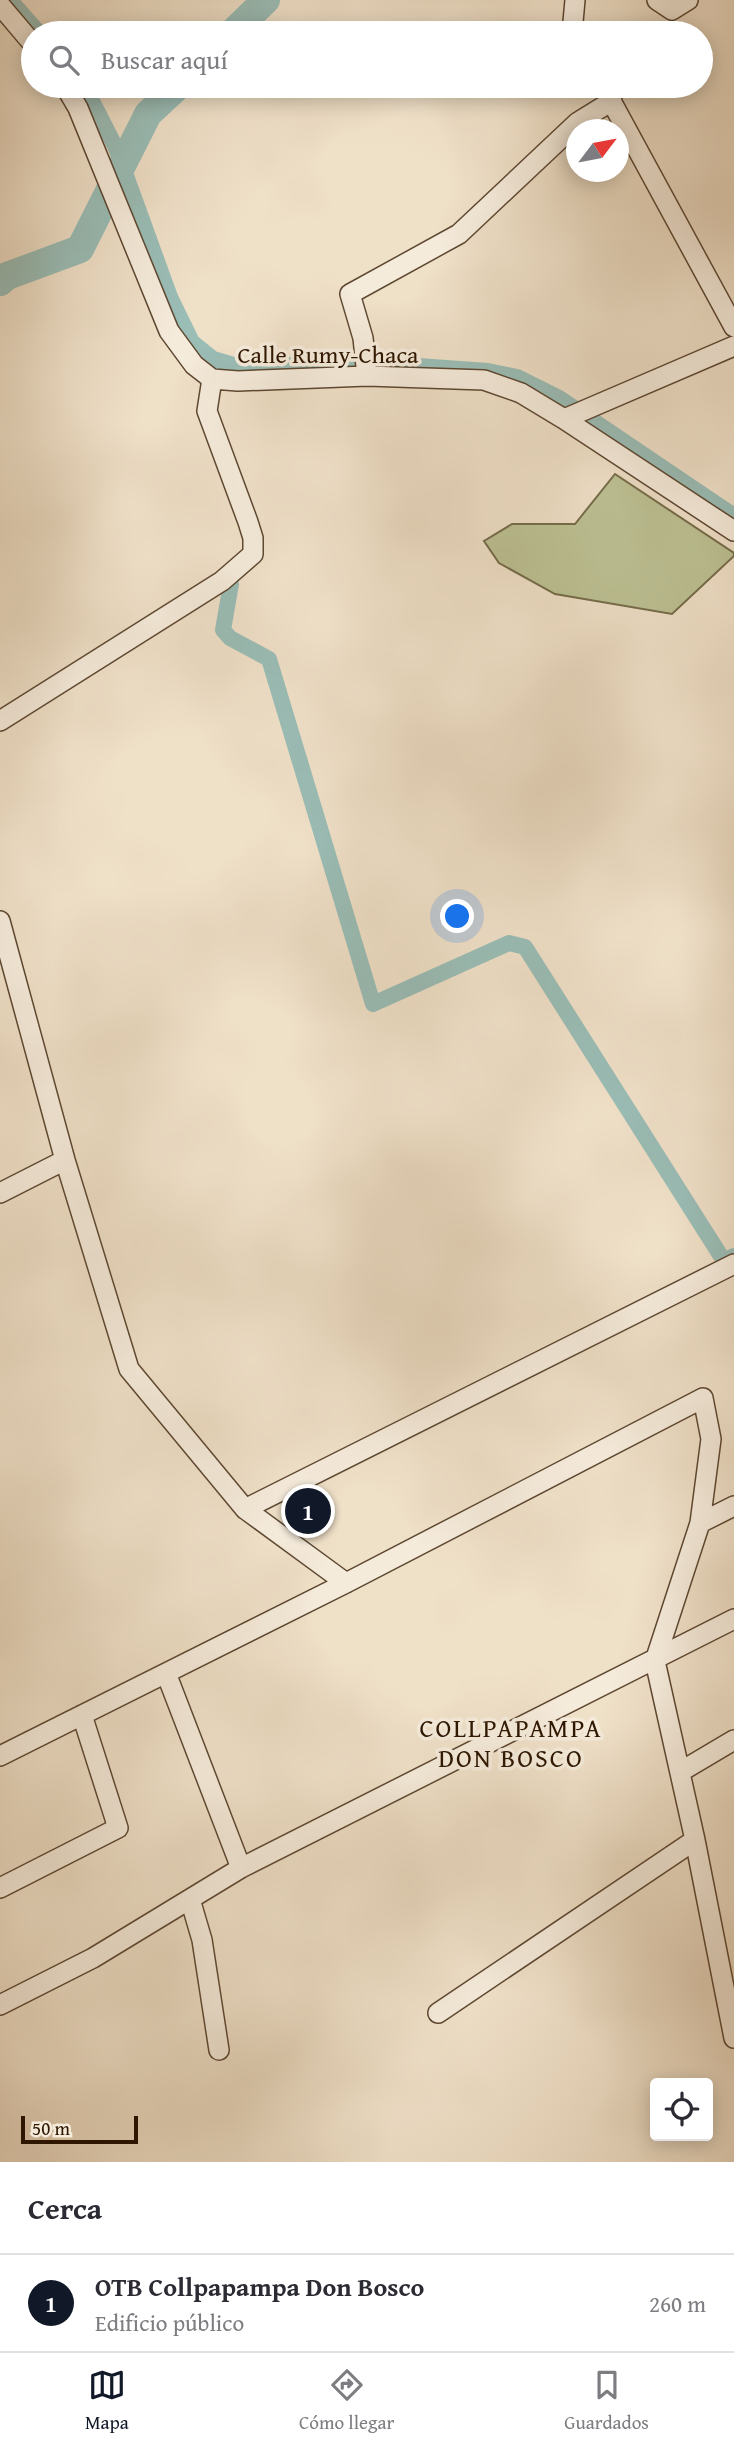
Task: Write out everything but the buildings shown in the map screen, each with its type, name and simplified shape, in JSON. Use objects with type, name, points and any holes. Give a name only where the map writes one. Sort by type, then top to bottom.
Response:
[{"type":"street","points":[[573,21],[575,0]]},
{"type":"street","points":[[657,0],[672,10],[688,0]]},
{"type":"street","points":[[0,5],[21,30]]},
{"type":"street","name":"Calle Rumy-Chaca","points":[[72,98],[169,331],[194,365],[212,379],[238,381],[366,367],[484,380],[576,414],[734,531]]},
{"type":"street","points":[[366,367],[363,338],[350,294],[459,233],[602,98]]},
{"type":"street","points":[[610,98],[734,327]]},
{"type":"street","points":[[576,414],[734,346]]},
{"type":"street","points":[[0,721],[222,581],[253,554],[253,538],[248,522],[207,411],[212,379]]},
{"type":"street","points":[[0,921],[65,1160],[129,1369],[245,1509],[346,1583]]},
{"type":"street","points":[[0,1193],[65,1160]]},
{"type":"street","points":[[245,1509],[734,1264]]},
{"type":"street","points":[[0,1756],[346,1583],[703,1398],[711,1439],[700,1523],[654,1661],[695,1840],[734,2038]]},
{"type":"street","points":[[700,1523],[734,1506]]},
{"type":"street","points":[[0,2005],[93,1958],[240,1868],[734,1619]]},
{"type":"street","points":[[166,1673],[240,1868]]},
{"type":"street","points":[[0,1888],[118,1828],[82,1715]]},
{"type":"street","points":[[680,1772],[734,1740]]},
{"type":"street","points":[[438,2013],[695,1840]]},
{"type":"street","points":[[190,1899],[202,1940],[219,2050]]},
{"type":"green space","points":[[615,474],[734,553],[734,556],[672,614],[555,594],[499,563],[484,541],[512,524],[575,524]]},
{"type":"waterway","points":[[10,0],[28,21]]},
{"type":"waterway","points":[[244,21],[266,0]]},
{"type":"waterway","points":[[90,98],[116,148],[170,297],[192,342],[213,359],[237,366],[376,363],[488,371],[517,377],[559,398],[734,516]]},
{"type":"waterway","points":[[0,282],[7,276],[80,249],[148,114],[165,98]]},
{"type":"waterway","points":[[231,584],[223,630],[230,638],[269,659],[373,1004],[509,943],[525,947],[724,1261],[734,1256]]},
{"type":"place","name":"OTB Collpapampa Don Bosco","points":[[308,1511]]},
{"type":"district","name":"COLLPAPAMPA DON BOSCO","points":[[511,1743]]}]
